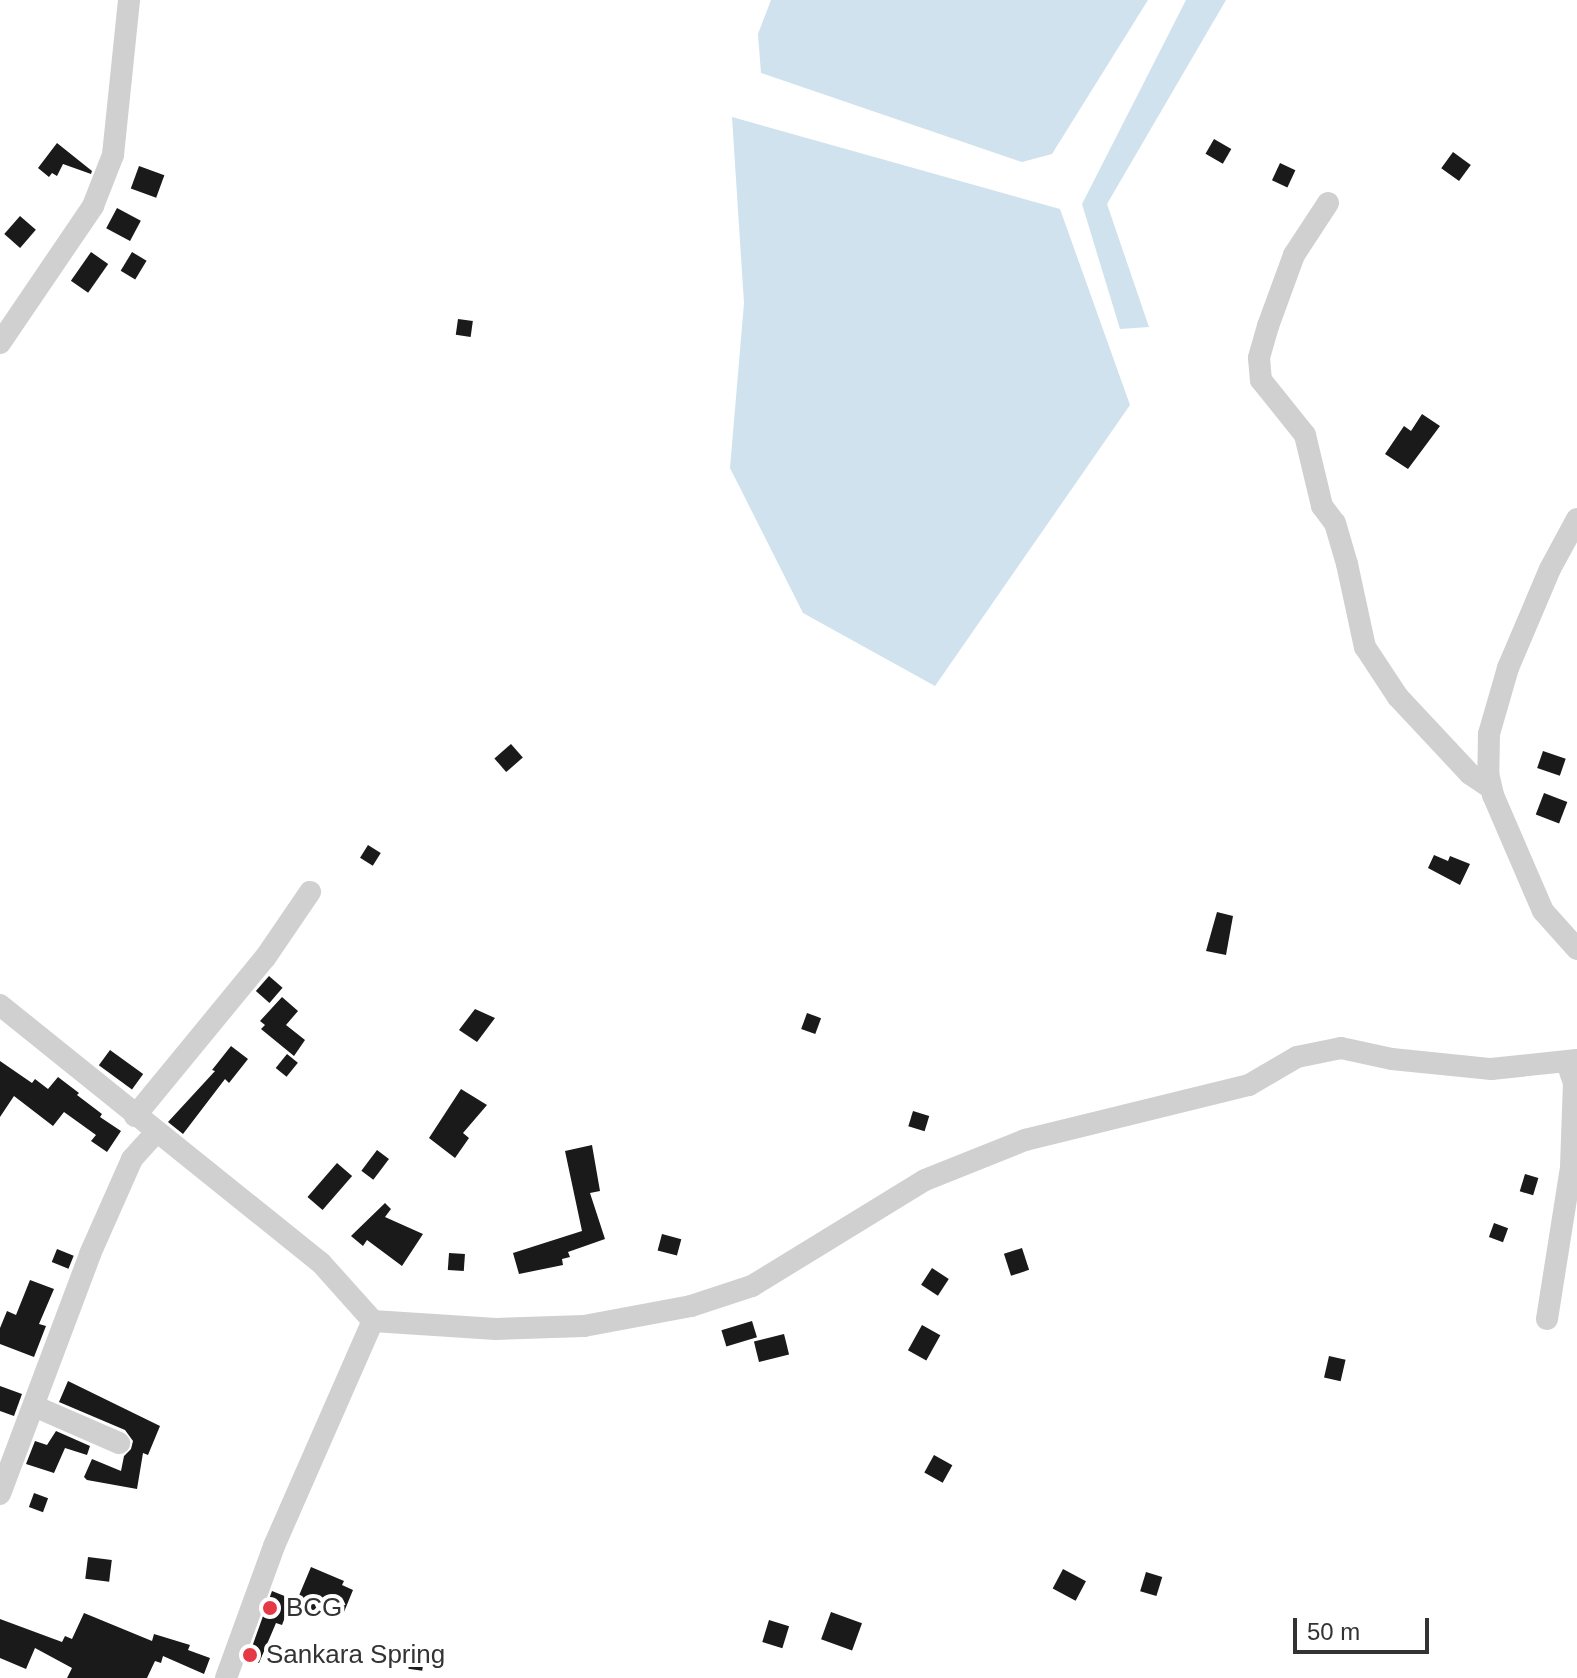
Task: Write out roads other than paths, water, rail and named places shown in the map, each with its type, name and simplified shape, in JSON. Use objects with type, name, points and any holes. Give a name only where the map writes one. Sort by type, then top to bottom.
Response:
[{"type":"street","points":[[0,343],[93,206],[113,155],[129,0]]},
{"type":"street","points":[[1328,203],[1289,269],[1259,358],[1261,380],[1305,435],[1322,506],[1335,523],[1343,550],[1365,647],[1398,697],[1470,774],[1491,788]]},
{"type":"street","points":[[1577,519],[1550,569],[1508,668],[1489,734],[1488,773],[1491,788],[1543,911],[1577,949]]},
{"type":"street","points":[[135,1116],[265,958],[310,892]]},
{"type":"street","points":[[0,1005],[321,1263],[373,1321],[496,1329],[584,1326],[691,1306],[752,1286],[925,1180],[1025,1140],[1249,1085],[1297,1057],[1341,1048],[1392,1059],[1491,1069],[1572,1062],[1571,1167],[1547,1319]]},
{"type":"street","points":[[0,1494],[90,1254],[132,1159],[156,1132]]},
{"type":"street","points":[[226,1678],[274,1546],[373,1321]]},
{"type":"street","points":[[34,1406],[119,1443]]},
{"type":"water","points":[[771,0],[1148,0],[1052,154],[1022,162],[761,73],[758,34]]},
{"type":"water","points":[[1186,0],[1226,0],[1107,204],[1149,327],[1120,329],[1082,204]]},
{"type":"water","points":[[732,117],[1060,209],[1130,405],[935,686],[803,613],[730,468],[744,303]]},
{"type":"place","name":"BCG","points":[[270,1608]]},
{"type":"place","name":"Sankara Spring","points":[[250,1655]]}]
